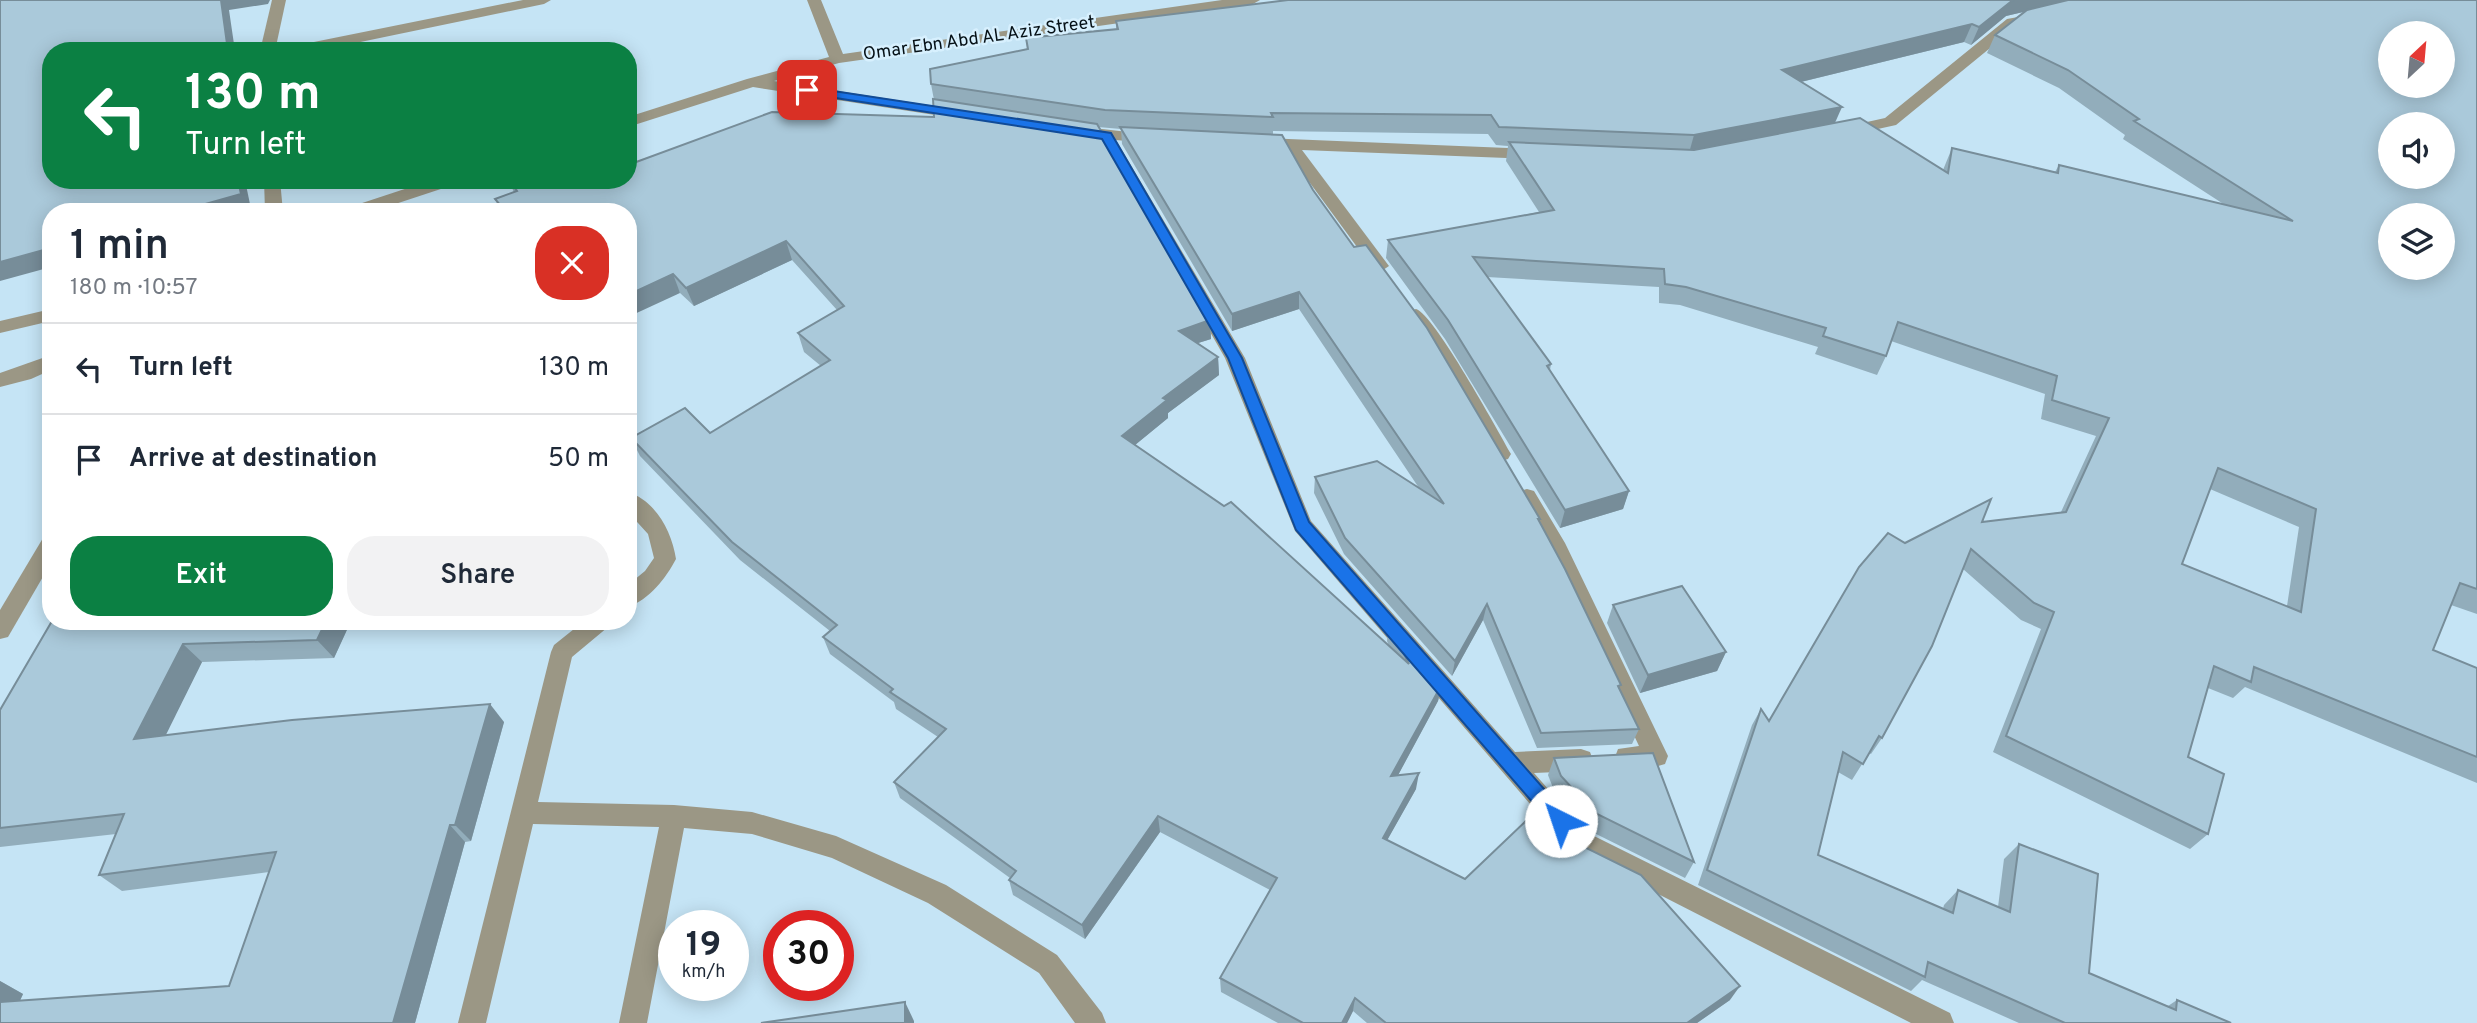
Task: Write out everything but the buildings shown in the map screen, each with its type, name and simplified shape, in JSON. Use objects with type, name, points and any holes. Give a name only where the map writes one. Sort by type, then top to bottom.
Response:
[{"type":"street","points":[[269,42],[279,0]]},
{"type":"street","points":[[338,42],[544,0]]},
{"type":"street","points":[[814,0],[838,59]]},
{"type":"street","name":"Omar Ebn Abd AL Aziz Street","points":[[637,119],[752,82],[838,59],[1253,0]]},
{"type":"street","points":[[1836,133],[1889,122],[2012,22],[2039,16]]},
{"type":"street","points":[[752,82],[984,117]]},
{"type":"street","points":[[1065,130],[1106,136],[1159,138]]},
{"type":"street","points":[[1106,136],[1235,358],[1302,525],[1577,840],[1940,1023]]},
{"type":"street","points":[[1251,142],[1552,155]]},
{"type":"street","points":[[1290,144],[1434,340],[1554,543],[1656,756],[1510,763]]},
{"type":"street","points":[[381,203],[423,189]]},
{"type":"street","points":[[0,327],[42,317]]},
{"type":"street","points":[[0,380],[42,366]]},
{"type":"street","points":[[637,508],[657,526],[663,539],[666,559],[653,577],[637,590]]},
{"type":"street","points":[[0,630],[42,559]]},
{"type":"street","points":[[472,1023],[562,652],[589,630]]},
{"type":"street","points":[[523,813],[674,816],[752,822],[835,848],[937,894],[1048,964],[1092,1023]]},
{"type":"street","points":[[634,1023],[674,816]]},
{"type":"route","points":[[807,90],[1106,136],[1235,358],[1302,525],[1561,821]]}]
